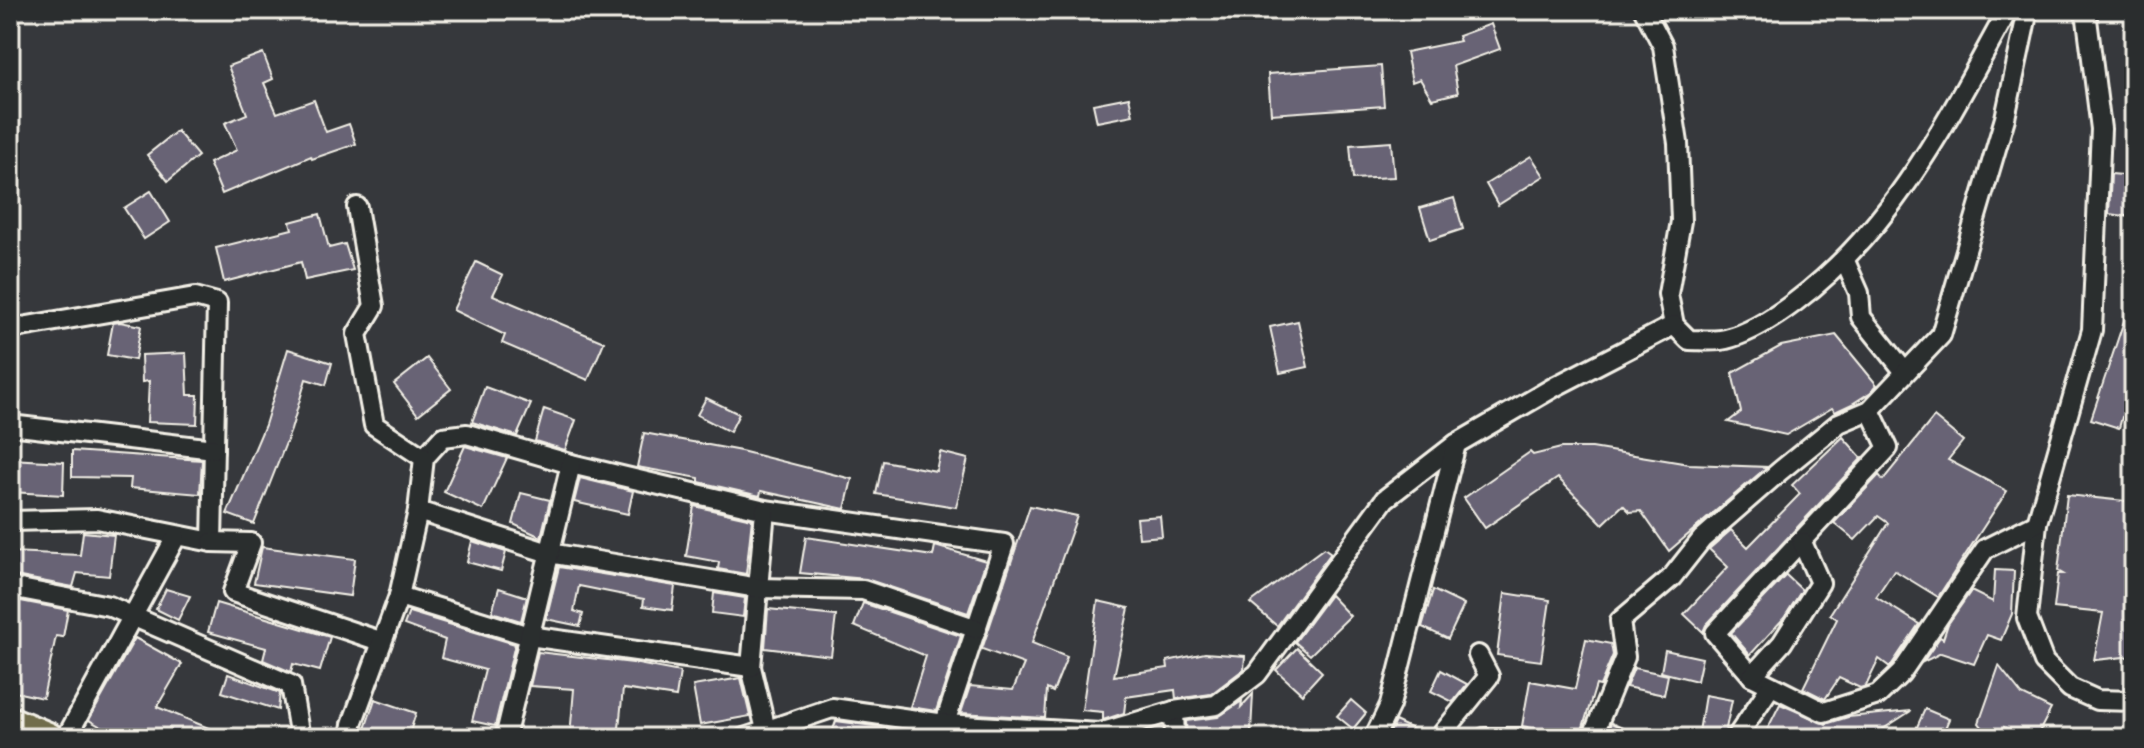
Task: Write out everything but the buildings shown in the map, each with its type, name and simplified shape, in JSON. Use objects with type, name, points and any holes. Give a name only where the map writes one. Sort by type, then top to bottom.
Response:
[{"type":"main road","points":[[10,722],[48,738]]},
{"type":"street","points":[[1644,10],[1663,46],[1678,143],[1681,221],[1668,294],[1674,325],[1689,340],[1725,339],[1773,318],[1845,261],[1883,219],[1948,119],[2008,10]]},
{"type":"street","points":[[1592,738],[1625,657],[1620,621],[1672,577],[1702,539],[1780,471],[1839,423],[1870,410],[1941,335],[2005,118],[2028,10]]},
{"type":"street","points":[[2082,10],[2087,19],[2101,129],[2092,330],[2037,523],[2027,603],[2035,646],[2056,676],[2083,696],[2112,703],[2134,701]]},
{"type":"street","points":[[357,207],[374,306],[357,334],[374,425],[424,458]]},
{"type":"street","points":[[1845,261],[1859,293],[1861,317],[1905,372]]},
{"type":"street","points":[[10,329],[195,297],[217,303],[212,542]]},
{"type":"street","points":[[744,738],[832,708],[943,731],[1100,733],[1174,711],[1216,705],[1257,674],[1385,499],[1456,444],[1556,386],[1674,325]]},
{"type":"street","points":[[1870,410],[1888,448],[1715,633],[1752,676],[1824,712],[1878,695],[1901,673],[1985,549],[2037,523]]},
{"type":"street","points":[[10,425],[214,449]]},
{"type":"street","points":[[350,738],[380,641],[399,596],[418,511],[424,458],[443,437],[467,434],[571,464],[765,510],[1004,544],[943,731]]},
{"type":"street","points":[[1374,738],[1390,705],[1456,444]]},
{"type":"street","points":[[505,738],[571,464]]},
{"type":"street","points":[[765,510],[751,667],[766,730]]},
{"type":"street","points":[[418,511],[549,553],[758,588],[863,590],[977,629]]},
{"type":"street","points":[[10,521],[97,519],[176,537],[251,543],[233,592],[380,641]]},
{"type":"street","points":[[66,738],[176,537]]},
{"type":"street","points":[[1752,676],[1782,643],[1820,583],[1802,542]]},
{"type":"street","points":[[10,587],[109,606],[291,685],[300,738]]},
{"type":"street","points":[[399,596],[529,636],[751,667]]},
{"type":"street","points":[[1439,738],[1489,676],[1478,655]]},
{"type":"street","points":[[1736,738],[1771,686]]},
{"type":"street","points":[[1174,711],[1175,738]]},
{"type":"street","points":[[1484,738],[1525,738]]}]
